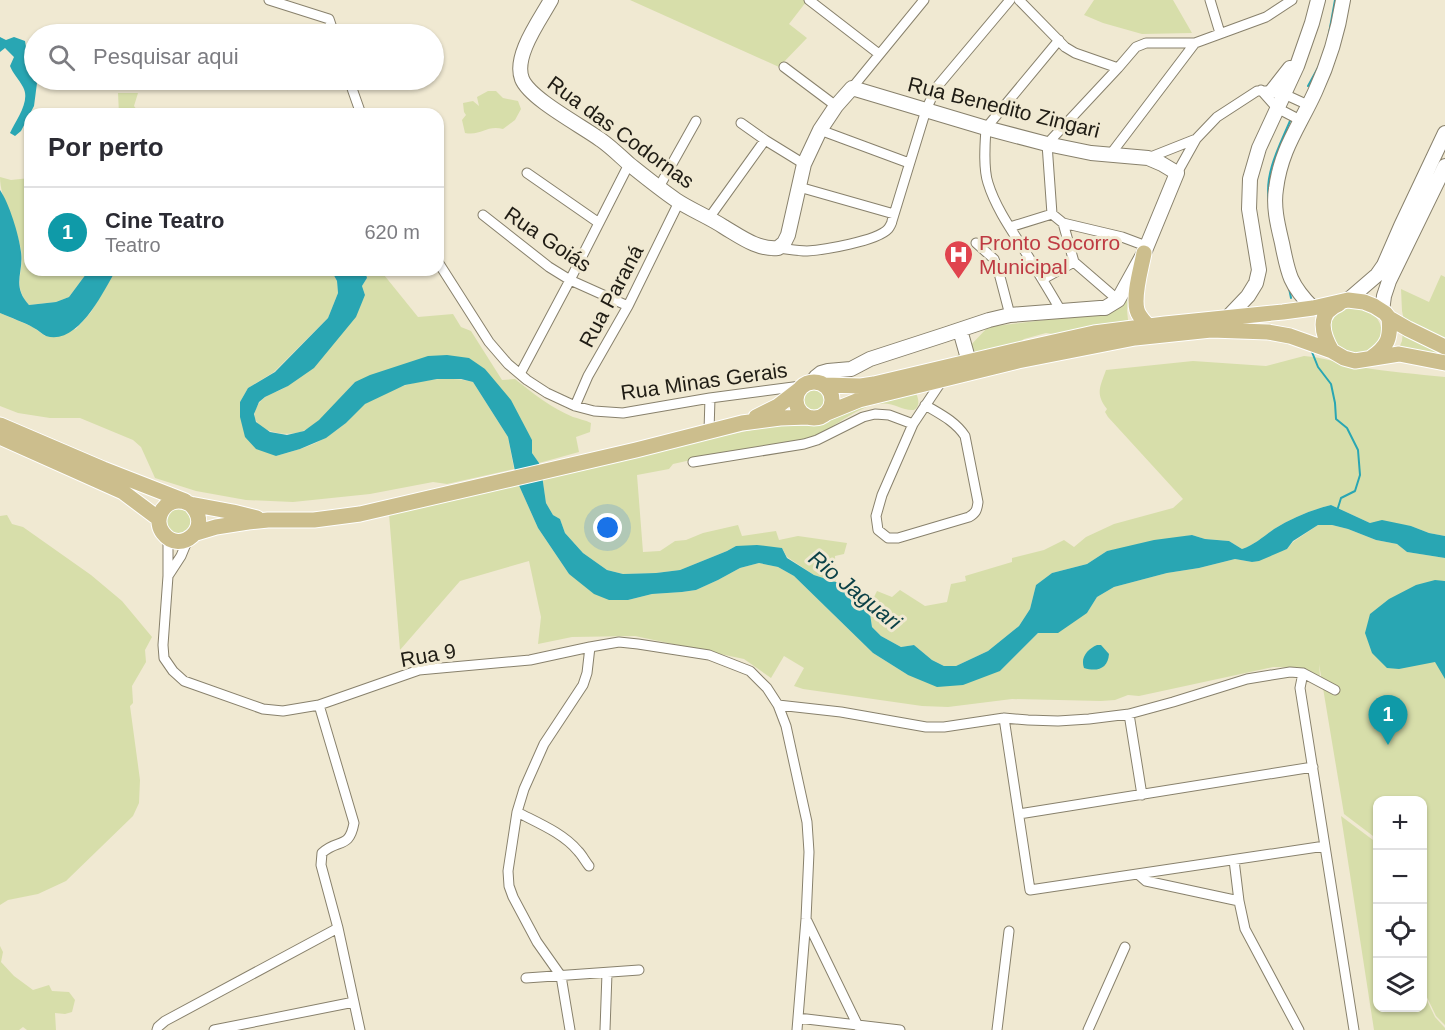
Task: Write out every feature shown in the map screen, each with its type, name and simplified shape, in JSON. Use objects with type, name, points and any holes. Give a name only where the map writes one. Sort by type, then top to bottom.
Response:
[{"type":"main road","points":[[1145,250],[1136,300],[1140,318],[1148,326]]},
{"type":"main road","points":[[1332,351],[1325,341],[1323,320],[1334,306],[1348,300]]},
{"type":"main road","points":[[742,423],[778,406],[810,386],[874,384],[968,359],[1094,333],[1313,308],[1348,300],[1364,302],[1421,337],[1445,347]]},
{"type":"main road","points":[[1368,359],[1385,347],[1389,337],[1385,314]]},
{"type":"main road","points":[[192,536],[200,520],[198,514],[188,502],[173,501],[168,504],[160,513],[159,519],[161,530],[174,541],[181,541],[225,526],[268,520],[314,520],[360,514],[742,423],[780,418],[818,418],[859,400],[1018,361],[1135,338],[1212,330],[1269,332],[1290,336],[1356,361],[1399,354],[1445,363]]},
{"type":"main road","points":[[810,386],[829,390],[831,408],[827,413]]},
{"type":"main road","points":[[808,417],[803,415],[796,400],[810,386]]},
{"type":"main road","points":[[0,425],[188,502],[268,520]]},
{"type":"main road","points":[[0,437],[123,492],[159,519]]},
{"type":"street","points":[[269,0],[329,19],[331,24]]},
{"type":"street","name":"Rua das Codornas","points":[[551,0],[522,56],[521,77],[526,87],[537,98],[602,141],[679,202],[755,245],[764,248],[778,248]]},
{"type":"street","points":[[808,0],[879,54]]},
{"type":"street","points":[[778,248],[806,251],[831,248],[872,238],[889,228],[926,110],[936,88],[1010,0]]},
{"type":"street","points":[[1019,0],[1075,53],[1118,68]]},
{"type":"street","points":[[1210,0],[1220,33]]},
{"type":"street","points":[[1145,250],[1122,237],[1063,223],[1052,214],[1047,144],[1141,44],[1195,43],[1266,17],[1292,0]]},
{"type":"street","points":[[1272,92],[1301,54],[1318,0]]},
{"type":"street","points":[[1313,308],[1301,296],[1288,273],[1276,215],[1275,191],[1280,164],[1289,140],[1308,105],[1333,48],[1343,0]]},
{"type":"street","points":[[778,248],[788,235],[804,164],[820,130],[836,106],[922,1]]},
{"type":"street","points":[[1059,40],[986,128],[987,182],[1010,227],[1061,311]]},
{"type":"street","points":[[1110,155],[1195,43]]},
{"type":"street","points":[[784,67],[836,106]]},
{"type":"street","name":"Rua Benedito Zingari","points":[[852,88],[1047,144],[1091,153],[1148,158]]},
{"type":"street","points":[[353,90],[359,108]]},
{"type":"street","points":[[810,386],[816,376],[821,373],[851,369],[870,359],[989,320],[1010,315],[1106,308],[1118,300],[1145,250],[1177,173],[1197,139],[1217,117],[1257,91],[1272,92],[1308,105]]},
{"type":"street","points":[[1227,318],[1248,296],[1256,283],[1259,270],[1250,208],[1250,179],[1259,148],[1277,108],[1272,92]]},
{"type":"street","points":[[1272,92],[1277,108],[1300,120]]},
{"type":"street","points":[[659,187],[696,121]]},
{"type":"street","points":[[741,123],[804,164]]},
{"type":"street","points":[[820,130],[909,163]]},
{"type":"street","points":[[1385,314],[1384,296],[1407,229],[1445,133]]},
{"type":"street","points":[[1148,158],[1197,139]]},
{"type":"street","points":[[709,218],[765,140]]},
{"type":"street","points":[[1148,158],[1177,173]]},
{"type":"street","points":[[520,374],[629,164]]},
{"type":"street","points":[[527,173],[598,223]]},
{"type":"street","points":[[1348,300],[1384,266],[1444,173]]},
{"type":"street","points":[[799,187],[894,214]]},
{"type":"street","name":"Rua Paraná","points":[[575,406],[588,376],[628,306],[679,202]]},
{"type":"street","points":[[1010,227],[1052,214]]},
{"type":"street","name":"Rua Goiás","points":[[483,215],[549,267],[570,280],[628,306]]},
{"type":"street","points":[[1063,223],[1074,262],[1118,300]]},
{"type":"street","points":[[976,243],[994,259],[1010,315]]},
{"type":"street","points":[[1043,279],[1074,262]]},
{"type":"street","name":"Rua Minas Gerais","points":[[444,271],[489,342],[508,364],[547,393],[575,406],[594,411],[623,413],[710,398],[810,386]]},
{"type":"street","points":[[960,330],[968,359]]},
{"type":"street","points":[[943,336],[968,359]]},
{"type":"street","points":[[925,405],[951,420],[965,436],[978,502],[977,510],[969,517],[898,538],[888,538],[878,530],[876,516],[882,495],[913,424],[925,405],[943,379]]},
{"type":"street","points":[[709,431],[710,398]]},
{"type":"street","points":[[693,462],[804,444],[863,417],[875,414],[889,415],[913,424]]},
{"type":"street","name":"Rua 9","points":[[168,576],[192,536]]},
{"type":"street","name":"Rua 9","points":[[168,538],[164,658],[184,681],[263,709],[283,711],[319,705],[419,670],[530,660],[619,642],[709,655],[750,671],[767,688],[778,705],[786,726],[807,822],[809,852],[806,919],[797,1030]]},
{"type":"street","points":[[570,1030],[561,976],[537,942],[513,897],[509,886],[508,871],[524,789],[544,744],[583,685],[590,647]]},
{"type":"street","points":[[778,705],[840,712],[926,727],[944,727],[1004,718],[1058,721],[1129,714],[1247,679],[1277,673],[1303,673],[1335,690]]},
{"type":"street","points":[[1303,673],[1300,688],[1354,1030]]},
{"type":"street","points":[[319,705],[354,823],[352,834],[346,841],[328,847],[322,853],[321,865],[338,928],[360,1030]]},
{"type":"street","points":[[1129,714],[1142,795]]},
{"type":"street","points":[[1004,718],[1030,890],[1325,846]]},
{"type":"street","points":[[1019,813],[1313,767]]},
{"type":"street","points":[[518,812],[564,839],[577,849],[589,866]]},
{"type":"street","points":[[1234,860],[1245,929],[1299,1030]]},
{"type":"street","points":[[1138,874],[1146,881],[1239,901]]},
{"type":"street","points":[[806,919],[859,1028]]},
{"type":"street","points":[[157,1030],[165,1021],[338,928]]},
{"type":"street","points":[[997,1030],[1010,931]]},
{"type":"street","points":[[1088,1030],[1125,947]]},
{"type":"street","points":[[526,978],[639,970]]},
{"type":"street","points":[[605,1030],[607,973]]},
{"type":"street","points":[[214,1030],[255,1026],[354,1002]]},
{"type":"street","points":[[798,1018],[859,1028],[900,1030]]},
{"type":"green space","points":[[630,0],[804,0],[806,2],[789,24],[807,38],[779,67]]},
{"type":"green space","points":[[1094,0],[1173,0],[1192,33],[1142,34],[1103,23],[1084,15]]},
{"type":"green space","points":[[488,91],[496,91],[503,98],[518,101],[521,109],[515,120],[503,129],[492,128],[471,134],[465,133],[462,120],[466,115],[463,103],[473,101],[479,106],[477,97]]},
{"type":"green space","points":[[118,93],[138,93],[134,106],[136,108],[119,108]]},
{"type":"green space","points":[[0,177],[11,180],[24,179],[24,276],[85,276],[69,297],[56,302],[29,305],[24,298],[20,285],[21,250]]},
{"type":"green space","points":[[1441,275],[1445,277],[1445,343],[1404,321],[1402,311],[1401,289],[1429,302]]},
{"type":"green space","points":[[112,276],[334,276],[338,293],[328,318],[274,372],[248,388],[240,402],[276,456],[322,440],[347,422],[363,405],[391,390],[418,382],[446,379],[473,382],[508,437],[514,469],[447,484],[433,482],[370,494],[293,502],[246,500],[196,491],[155,478],[141,447],[133,440],[80,418],[50,418],[18,413],[0,406],[0,313],[33,327],[45,336],[76,329],[91,312]]},
{"type":"green space","points":[[366,276],[385,276],[418,317],[453,314],[461,327],[471,331],[502,380],[515,379],[558,410],[591,423],[590,432],[576,437],[579,452],[539,463],[532,453],[532,440],[485,369],[355,382],[325,415],[305,430],[288,434],[260,426],[255,412],[259,403],[290,384],[360,305],[365,295],[362,286]]},
{"type":"green space","points":[[1129,295],[1128,320],[1059,335],[1046,333],[1024,339],[1016,345],[952,359],[968,348],[988,327],[1111,312],[1124,304]]},
{"type":"green space","points":[[1348,307],[1362,308],[1372,313],[1378,321],[1381,338],[1377,346],[1369,352],[1357,354],[1343,351],[1328,333],[1334,317]]},
{"type":"green space","points":[[1403,330],[1445,356],[1398,350]]},
{"type":"green space","points":[[1304,356],[1371,369],[1445,377],[1445,536],[1411,526],[1370,523],[1331,505],[1288,521],[1242,549],[1229,541],[1205,539],[1192,535],[1107,551],[1087,564],[1052,573],[1036,585],[1030,609],[1019,626],[988,651],[956,666],[944,666],[932,660],[914,645],[901,647],[881,636],[872,627],[869,607],[877,591],[892,597],[900,590],[925,606],[947,602],[951,584],[966,581],[965,576],[1012,562],[1012,558],[1044,550],[1064,540],[1074,547],[1086,537],[1114,524],[1173,508],[1183,499],[1105,412],[1107,409],[1101,399],[1100,390],[1106,370],[1193,361],[1266,366]]},
{"type":"green space","points":[[814,390],[822,393],[825,401],[822,409],[814,412],[806,409],[803,401],[806,393]]},
{"type":"green space","points":[[916,393],[918,403],[914,410],[883,403],[869,406],[809,438],[724,453],[673,464],[669,469],[637,475],[643,552],[660,551],[675,541],[738,525],[742,536],[776,531],[779,540],[798,536],[847,543],[844,554],[835,556],[836,582],[814,575],[787,557],[782,548],[736,546],[680,570],[623,574],[607,570],[583,553],[565,533],[560,519],[553,515],[546,503],[542,475],[775,425],[814,426],[825,423],[856,403]]},
{"type":"green space","points":[[517,481],[538,528],[569,574],[628,600],[652,594],[696,590],[740,568],[759,563],[778,567],[794,576],[873,653],[908,675],[1000,671],[1038,633],[1087,613],[1097,597],[1114,587],[1235,559],[1252,562],[1287,549],[1293,542],[1318,525],[1332,525],[1348,529],[1376,540],[1397,544],[1407,552],[1445,558],[1445,1025],[1436,1016],[1427,997],[1427,796],[1373,796],[1373,836],[1344,814],[1319,664],[1320,676],[1297,668],[1273,667],[1139,696],[1128,695],[1115,700],[1012,699],[948,707],[922,706],[794,686],[804,668],[784,656],[771,678],[744,659],[635,636],[572,637],[538,644],[541,617],[529,561],[460,581],[400,650],[389,514]]},
{"type":"green space","points":[[169,508],[183,508],[191,519],[190,525],[182,535],[168,533],[163,516]]},
{"type":"green space","points":[[7,515],[12,524],[23,527],[91,575],[122,601],[152,637],[145,650],[146,662],[132,686],[133,703],[130,706],[140,780],[139,803],[133,816],[66,881],[38,894],[8,900],[0,905],[0,516]]},
{"type":"green space","points":[[1341,816],[1373,840],[1373,1012],[1427,1012],[1427,1000],[1435,1017],[1445,1028],[1445,1030],[1374,1030]]},
{"type":"green space","points":[[0,946],[3,952],[1,962],[14,976],[33,990],[49,985],[52,991],[69,992],[75,1000],[72,1012],[55,1013],[56,1030],[27,1030],[23,1027],[19,1030],[0,1030]]},
{"type":"water","points":[[0,37],[6,40],[14,37],[24,41],[24,90],[10,66],[14,57],[5,48],[0,52]]},
{"type":"water","points":[[24,90],[36,90],[34,106],[24,108],[24,125],[15,136],[10,133],[22,110]]},
{"type":"water","points":[[0,190],[10,211],[18,237],[21,252],[19,285],[29,305],[56,302],[69,297],[85,276],[113,276],[88,315],[69,333],[58,337],[46,336],[0,313]]},
{"type":"water","points":[[334,276],[366,276],[362,286],[365,295],[356,317],[314,368],[259,402],[254,414],[256,422],[270,432],[287,435],[304,431],[319,420],[355,382],[370,375],[428,356],[447,355],[469,358],[485,369],[511,400],[532,440],[532,453],[539,463],[546,503],[553,515],[560,519],[565,533],[583,553],[607,570],[623,574],[680,570],[736,546],[757,545],[782,548],[787,558],[814,575],[845,585],[869,607],[872,627],[881,636],[901,647],[914,645],[932,660],[944,666],[956,666],[988,651],[1019,626],[1030,609],[1036,585],[1052,573],[1087,564],[1107,551],[1154,540],[1192,535],[1205,539],[1229,541],[1242,549],[1288,521],[1331,505],[1370,523],[1382,520],[1445,536],[1445,558],[1407,552],[1397,544],[1376,540],[1348,529],[1332,525],[1318,525],[1293,541],[1287,549],[1259,561],[1235,559],[1114,587],[1097,597],[1087,613],[1058,633],[1038,633],[1000,671],[963,685],[937,687],[908,675],[873,653],[794,576],[778,567],[759,563],[740,568],[696,590],[652,594],[628,600],[609,600],[594,594],[569,574],[538,528],[517,481],[508,437],[473,382],[461,379],[437,379],[405,385],[365,404],[346,423],[326,438],[276,456],[256,449],[245,437],[240,417],[240,402],[248,388],[275,372],[328,318],[338,293]]},
{"type":"water","points":[[1435,580],[1445,581],[1445,679],[1435,662],[1399,669],[1387,668],[1372,653],[1365,633],[1370,614],[1389,599],[1416,585]]},
{"type":"water","points":[[1097,645],[1101,645],[1109,654],[1106,663],[1101,668],[1093,670],[1084,668],[1083,660],[1086,654]]},
{"type":"waterway","points":[[1328,39],[1335,0]]},
{"type":"waterway","points":[[1308,86],[1320,64]]},
{"type":"waterway","points":[[1269,201],[1271,170],[1290,121]]},
{"type":"waterway","points":[[1289,288],[1291,298]]},
{"type":"waterway","points":[[1312,352],[1318,367],[1331,384],[1336,419],[1347,428],[1358,450],[1360,475],[1355,491],[1341,498],[1337,511]]},
{"type":"place","name":"Pronto Socorro Municipal","points":[[958,280]]},
{"type":"place","name":"Cine Teatro","points":[[1388,745]]},
{"type":"water label","name":"Rio Jaguari","points":[[855,590]]}]
